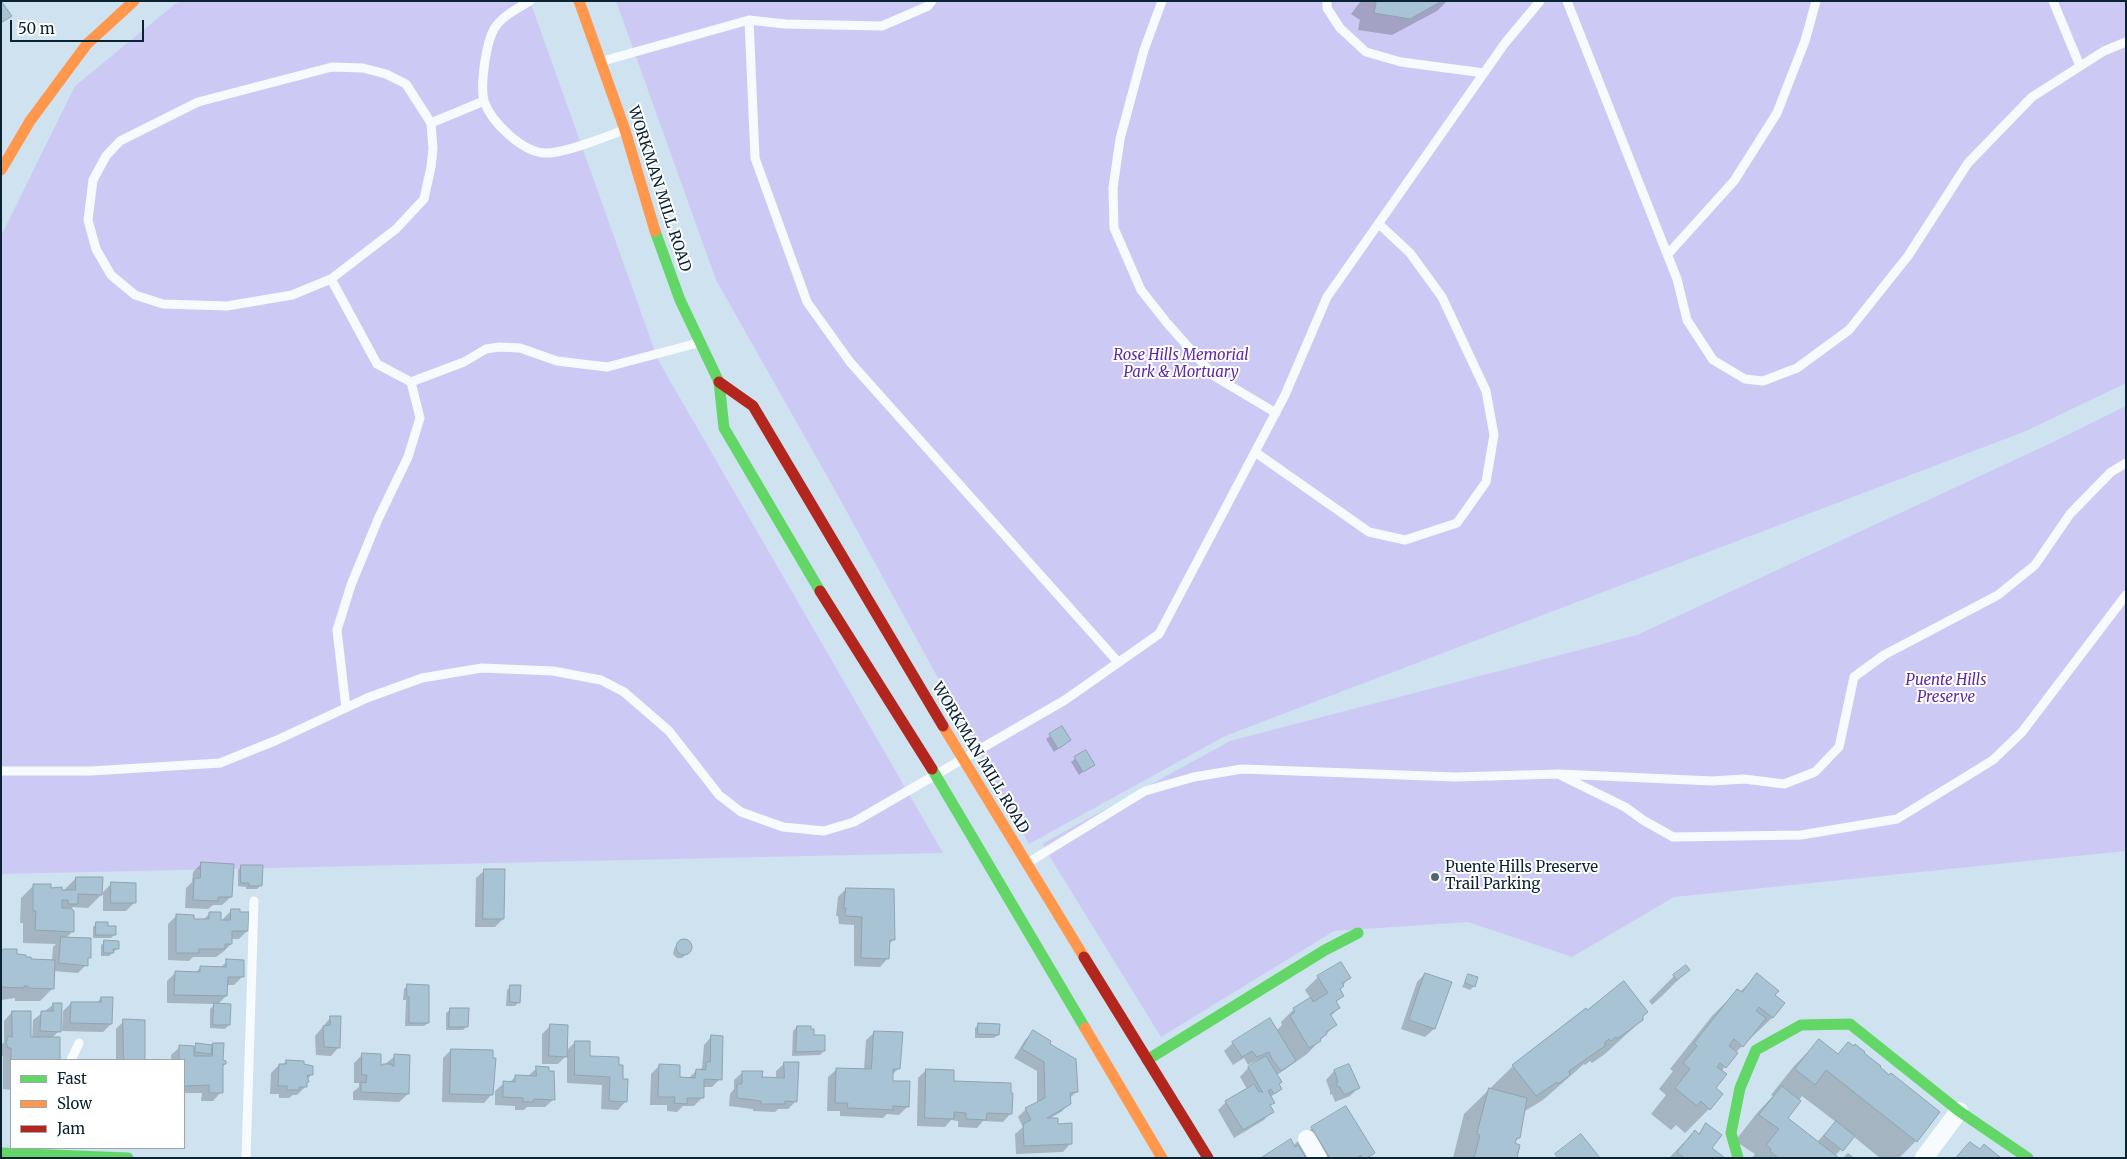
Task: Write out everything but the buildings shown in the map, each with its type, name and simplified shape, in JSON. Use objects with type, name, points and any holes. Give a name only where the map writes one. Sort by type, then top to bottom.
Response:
[{"type":"main road","points":[[1,170],[30,121],[86,44],[134,1]]},
{"type":"main road","name":"WORKMAN MILL ROAD","points":[[579,1],[625,130],[648,211],[680,300],[719,382],[724,428],[808,573],[936,775],[1162,1158]]},
{"type":"main road","name":"WORKMAN MILL ROAD","points":[[719,382],[753,406],[962,758],[1208,1158]]},
{"type":"main road","points":[[1147,1060],[1325,950],[1358,933]]},
{"type":"main road","points":[[1738,1158],[1731,1133],[1740,1088],[1756,1050],[1801,1024],[1850,1024],[1959,1111],[2028,1158]]},
{"type":"main road","points":[[1,1153],[68,1152],[128,1158]]},
{"type":"street","points":[[1924,1158],[1959,1111]]},
{"type":"street","points":[[1307,1139],[1318,1158]]},
{"type":"lane","points":[[530,1],[508,14],[494,30],[483,68],[484,101],[501,128],[526,147],[546,153],[580,145],[625,130]]},
{"type":"lane","points":[[601,62],[749,20],[784,24],[882,26],[928,6],[932,1]]},
{"type":"lane","points":[[1162,1],[1144,50],[1120,140],[1113,188],[1114,228],[1141,290],[1167,323],[1214,376],[1276,413]]},
{"type":"lane","points":[[1327,1],[1327,8],[1340,28],[1366,52],[1401,62],[1484,73]]},
{"type":"lane","points":[[1,771],[91,771],[220,763],[278,740],[367,698],[422,678],[482,668],[553,671],[601,680],[624,692],[663,726],[719,794],[741,812],[784,827],[824,831],[854,822],[1065,700],[1159,634],[1276,413],[1327,297],[1505,43],[1540,1]]},
{"type":"lane","points":[[1567,1],[1678,279],[1687,320],[1713,360],[1745,379],[1763,381],[1797,368],[1849,330],[1908,256],[1968,163],[2032,97],[2104,51],[2126,42]]},
{"type":"lane","points":[[1668,254],[1734,181],[1777,113],[1805,41],[1816,1]]},
{"type":"lane","points":[[2053,1],[2080,66]]},
{"type":"lane","points":[[749,20],[756,158],[807,302],[850,362],[1118,662]]},
{"type":"lane","points":[[332,67],[363,68],[386,74],[406,84],[432,123],[433,149],[424,199],[396,229],[331,279],[292,294],[227,306],[163,304],[135,295],[111,275],[96,249],[88,220],[93,180],[106,156],[120,141],[198,102],[332,67]]},
{"type":"lane","points":[[432,123],[484,101]]},
{"type":"lane","points":[[1255,452],[1369,532],[1405,540],[1457,523],[1486,482],[1494,435],[1486,391],[1442,297],[1410,253],[1379,224]]},
{"type":"lane","points":[[331,279],[377,364],[411,382],[420,418],[408,457],[379,517],[351,585],[337,630],[346,708]]},
{"type":"lane","points":[[411,382],[464,362],[486,349],[499,347],[520,348],[557,361],[607,367],[700,343]]},
{"type":"lane","points":[[1027,864],[1145,791],[1194,777],[1242,768],[1455,777],[1559,774],[1712,781],[1744,779],[1784,784],[1815,772],[1839,747],[1854,677],[1884,655],[1998,595],[2035,565],[2070,514],[2111,472],[2126,463]]},
{"type":"lane","points":[[1559,774],[1625,807],[1673,837],[1801,835],[1897,820],[1993,760],[2022,732],[2126,595]]},
{"type":"lane","points":[[246,1158],[254,901]]},
{"type":"lane","points":[[71,1059],[79,1043]]},
{"type":"green space","points":[[182,1],[530,1],[658,360],[943,853],[1,874],[1,236],[75,86],[175,4]]},
{"type":"green space","name":"Rose Hills Memorial Park & Mortuary","points":[[616,1],[2126,1],[2126,383],[2026,431],[1225,736],[1029,844],[836,492],[716,280]]},
{"type":"green space","name":"Puente Hills Preserve","points":[[2126,406],[2126,851],[1674,897],[1572,957],[1468,922],[1334,931],[1161,1037],[1042,844],[1230,741],[1637,635],[2049,444]]},
{"type":"traffic: fast","points":[[655,231],[680,300],[719,382],[724,428],[820,591]]},
{"type":"traffic: fast","points":[[932,769],[1085,1028]]},
{"type":"traffic: fast","points":[[1147,1060],[1325,950],[1358,933]]},
{"type":"traffic: fast","points":[[1738,1158],[1731,1133],[1740,1088],[1756,1050],[1801,1025],[1850,1024],[1959,1111],[2028,1158]]},
{"type":"traffic: fast","points":[[1,1153],[128,1158]]},
{"type":"traffic: slow","points":[[1,170],[30,121],[87,44],[134,1]]},
{"type":"traffic: slow","points":[[579,1],[625,130],[655,231]]},
{"type":"traffic: slow","points":[[943,726],[1084,957]]},
{"type":"traffic: slow","points":[[1085,1028],[1162,1158]]},
{"type":"traffic: jam","points":[[719,382],[753,406],[943,726]]},
{"type":"traffic: jam","points":[[820,591],[932,769]]},
{"type":"traffic: jam","points":[[1084,957],[1208,1158]]},
{"type":"place","name":"Puente Hills Preserve Trail Parking","points":[[1435,877]]}]
